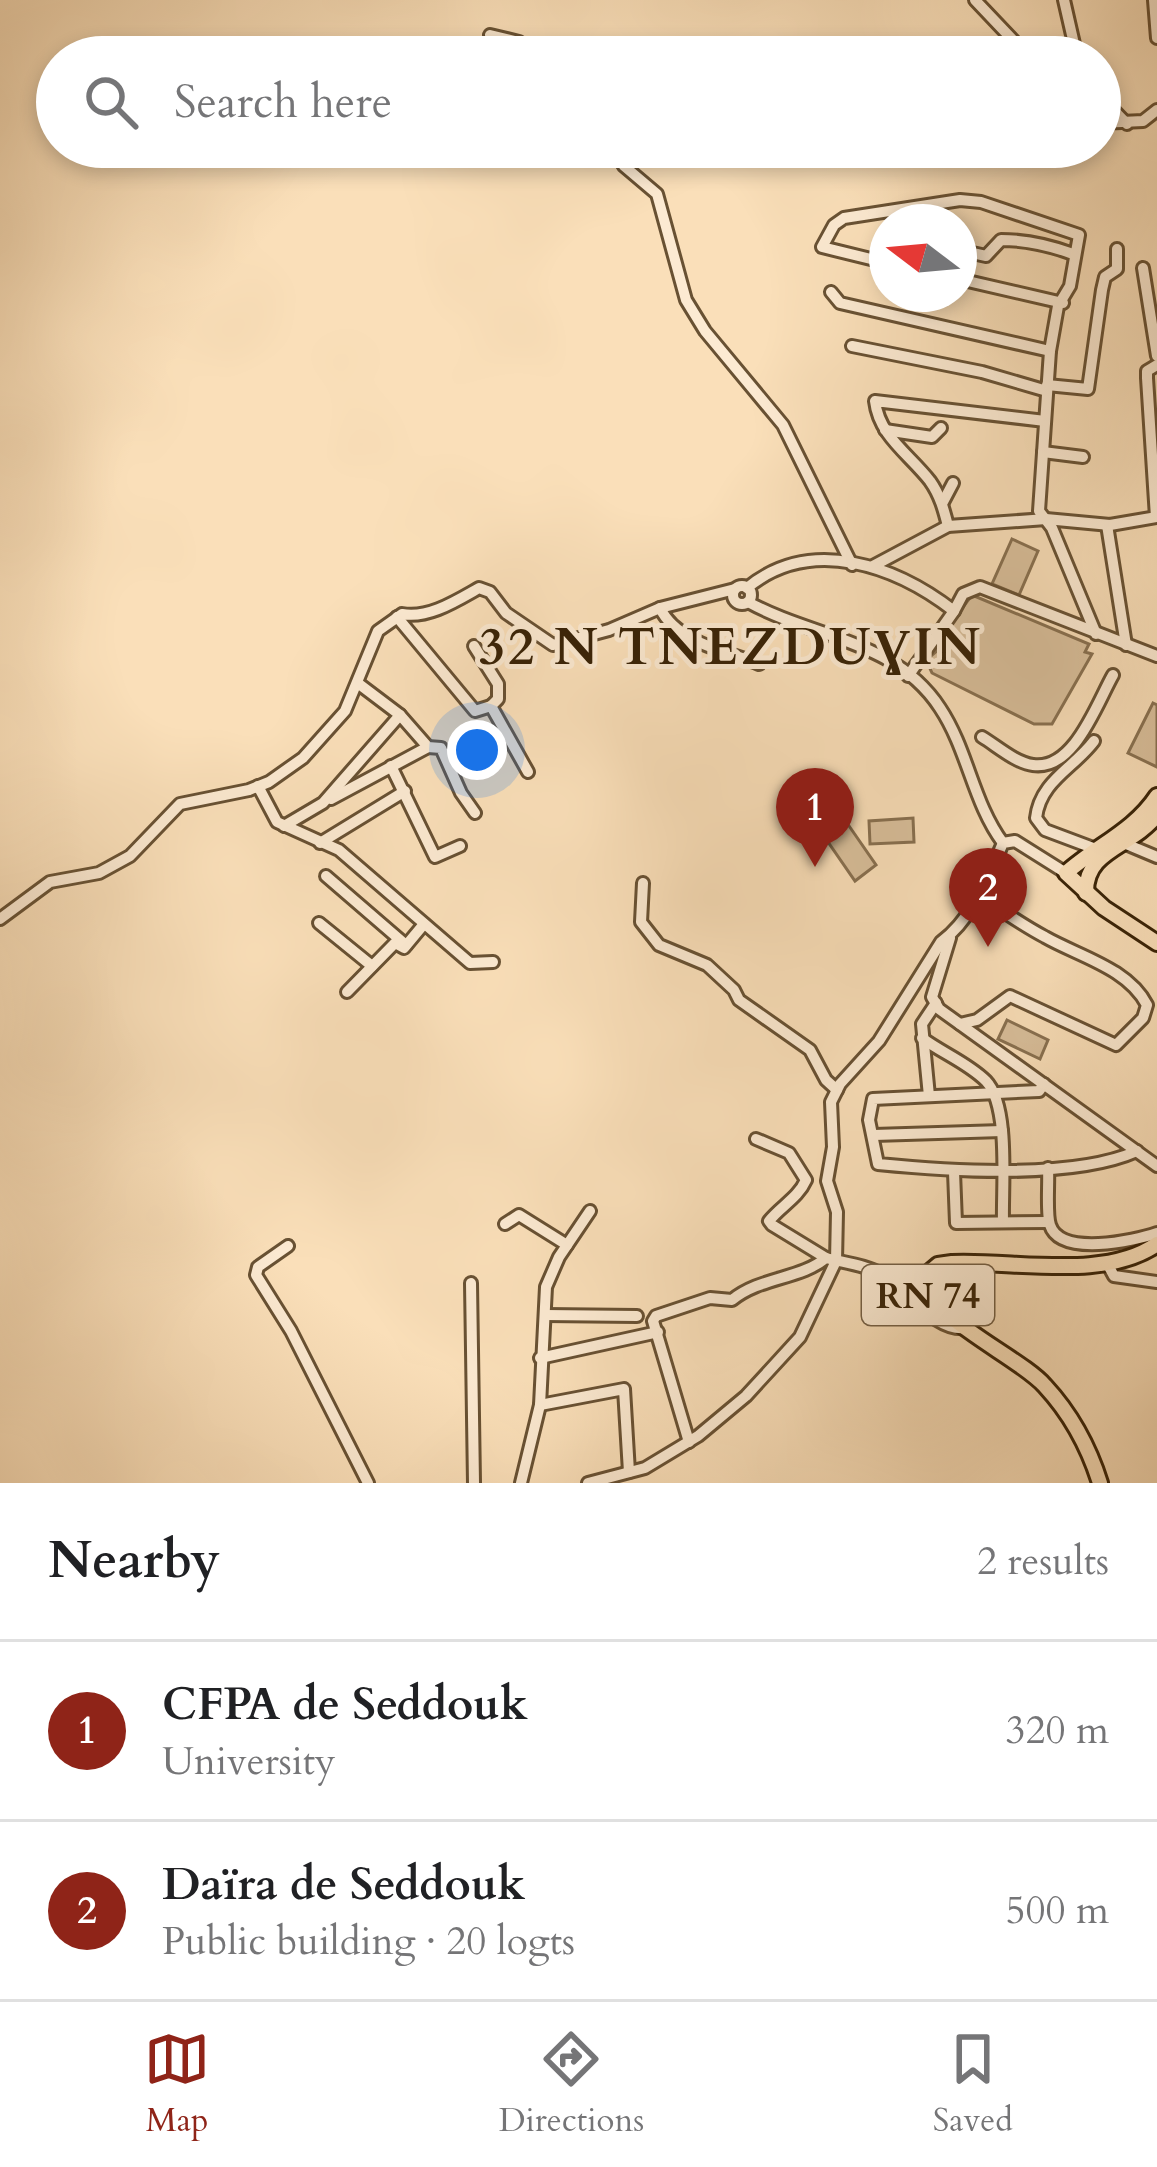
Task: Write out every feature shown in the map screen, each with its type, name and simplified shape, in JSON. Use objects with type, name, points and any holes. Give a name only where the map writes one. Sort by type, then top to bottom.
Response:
[{"type":"main road","points":[[1157,796],[1130,827],[1093,848],[1066,873],[1157,943]]},
{"type":"main road","points":[[1087,892],[1088,868],[1126,844],[1157,815]]},
{"type":"main road","name":"RN 74","points":[[1100,1483],[1084,1444],[1046,1386],[1017,1360],[966,1328],[929,1296],[924,1281],[932,1268],[944,1264],[1108,1265],[1157,1244]]},
{"type":"street","points":[[1064,0],[1072,36]]},
{"type":"street","points":[[1154,0],[1157,38]]},
{"type":"street","points":[[978,1],[1010,36]]},
{"type":"street","points":[[490,35],[494,36]]},
{"type":"street","points":[[1121,119],[1126,124]]},
{"type":"street","points":[[1121,124],[1154,119]]},
{"type":"street","points":[[626,168],[657,194],[686,300],[705,331],[783,424],[852,565]]},
{"type":"street","points":[[932,204],[981,202],[1078,235],[1070,286],[1058,306],[1050,351],[1039,511],[1096,634]]},
{"type":"street","points":[[869,214],[833,225],[822,247],[869,259]]},
{"type":"street","points":[[977,254],[986,256],[1001,240],[1016,240],[1073,254]]},
{"type":"street","points":[[852,346],[1047,388],[1088,388],[1102,290],[1105,277],[1117,269],[1118,249]]},
{"type":"street","points":[[873,566],[948,526],[1046,519],[1107,525],[1157,517],[1147,378],[1156,352],[1143,268]]},
{"type":"street","points":[[977,283],[1063,303]]},
{"type":"street","points":[[831,292],[852,306],[1050,351]]},
{"type":"street","points":[[948,526],[943,502],[885,430],[877,418],[875,401],[1045,421]]},
{"type":"street","points":[[885,430],[932,437],[940,428]]},
{"type":"street","points":[[1043,452],[1083,457]]},
{"type":"street","points":[[943,502],[953,483]]},
{"type":"street","points":[[1107,525],[1126,645]]},
{"type":"street","points":[[0,919],[50,882],[99,872],[130,856],[180,804],[258,786],[319,744],[345,711],[378,631],[397,617],[449,605],[479,588],[553,645],[609,630],[661,608],[737,594],[793,562],[873,566],[896,574],[954,611]]},
{"type":"street","points":[[908,676],[963,594],[980,587],[1157,656]]},
{"type":"street","points":[[737,594],[879,652],[908,676],[941,709],[986,820],[1003,844]]},
{"type":"street","points":[[661,608],[664,617],[686,636],[759,664]]},
{"type":"street","points":[[397,617],[475,711],[498,700],[498,684],[474,646]]},
{"type":"street","points":[[1093,848],[1045,830],[1036,818],[1040,800],[1069,759],[1113,674]]},
{"type":"street","points":[[359,684],[400,716],[428,747]]},
{"type":"street","points":[[491,706],[529,772]]},
{"type":"street","points":[[323,802],[400,716]]},
{"type":"street","points":[[982,737],[1026,764],[1038,766],[1069,759],[1094,741]]},
{"type":"street","points":[[284,826],[428,747],[441,748],[475,813]]},
{"type":"street","points":[[391,766],[435,857],[460,846]]},
{"type":"street","points":[[258,786],[277,822],[339,850],[470,962],[494,962]]},
{"type":"street","points":[[320,843],[405,791]]},
{"type":"street","points":[[1003,844],[1015,841],[1066,873]]},
{"type":"street","points":[[588,1483],[645,1468],[721,1419],[789,1351],[811,1318],[831,1259],[837,1212],[827,1181],[833,1147],[831,1102],[879,1041],[941,942],[980,896],[1003,844]]},
{"type":"street","points":[[1126,844],[1157,857]]},
{"type":"street","points":[[326,876],[406,945]]},
{"type":"street","points":[[643,883],[640,922],[658,945],[718,973],[739,1000],[810,1050],[837,1090]]},
{"type":"street","points":[[959,1024],[977,1021],[1010,996],[1116,1045],[1147,1005],[1141,992],[980,896]]},
{"type":"street","points":[[320,922],[372,966]]},
{"type":"street","points":[[346,992],[395,943],[404,948],[424,924]]},
{"type":"street","points":[[951,934],[935,982],[932,998],[936,1004],[1157,1166]]},
{"type":"street","points":[[929,1096],[922,1024],[936,1004]]},
{"type":"street","points":[[922,1038],[973,1070],[995,1094],[1002,1131],[1003,1221]]},
{"type":"street","points":[[1044,1084],[1039,1091],[873,1099],[869,1120],[878,1164],[954,1172],[1048,1168],[1122,1158],[1137,1151]]},
{"type":"street","points":[[874,1136],[1002,1131]]},
{"type":"street","points":[[756,1139],[789,1153],[806,1180],[802,1190],[778,1209],[772,1225],[831,1259],[887,1276],[940,1321],[966,1328]]},
{"type":"street","points":[[1048,1168],[1048,1222],[1065,1240],[1121,1243],[1157,1233]]},
{"type":"street","points":[[954,1172],[956,1223],[1048,1222]]},
{"type":"street","points":[[521,1483],[541,1405],[540,1358],[551,1273],[590,1211]]},
{"type":"street","points":[[505,1224],[519,1215],[567,1245]]},
{"type":"street","points":[[288,1246],[258,1267],[256,1275],[291,1331],[368,1483]]},
{"type":"street","points":[[689,1442],[653,1321],[656,1316],[710,1298],[732,1300],[742,1291],[831,1259]]},
{"type":"street","points":[[1108,1265],[1114,1276],[1157,1282]]},
{"type":"street","points":[[471,1282],[474,1483]]},
{"type":"street","points":[[545,1315],[637,1316]]},
{"type":"street","points":[[540,1358],[658,1332]]},
{"type":"street","points":[[541,1405],[624,1389],[629,1472]]},
{"type":"shaded area","points":[[1012,539],[1038,551],[1019,595],[992,584]]},
{"type":"shaded area","points":[[972,595],[1089,644],[1085,652],[1092,654],[1052,724],[1034,724],[932,673],[926,660],[937,651],[933,647]]},
{"type":"shaded area","points":[[1153,703],[1157,705],[1157,767],[1128,753]]},
{"type":"shaded area","points":[[913,818],[914,842],[870,844],[869,821]]},
{"type":"shaded area","points":[[847,823],[876,865],[855,881],[826,839]]},
{"type":"shaded area","points":[[1007,1020],[1048,1040],[1040,1059],[998,1039]]},
{"type":"place","name":"CFPA de Seddouk","points":[[815,867]]},
{"type":"place","name":"Daïra de Seddouk","points":[[988,947]]},
{"type":"district","name":"32 N TNEZDUƔIN","points":[[731,646]]}]
